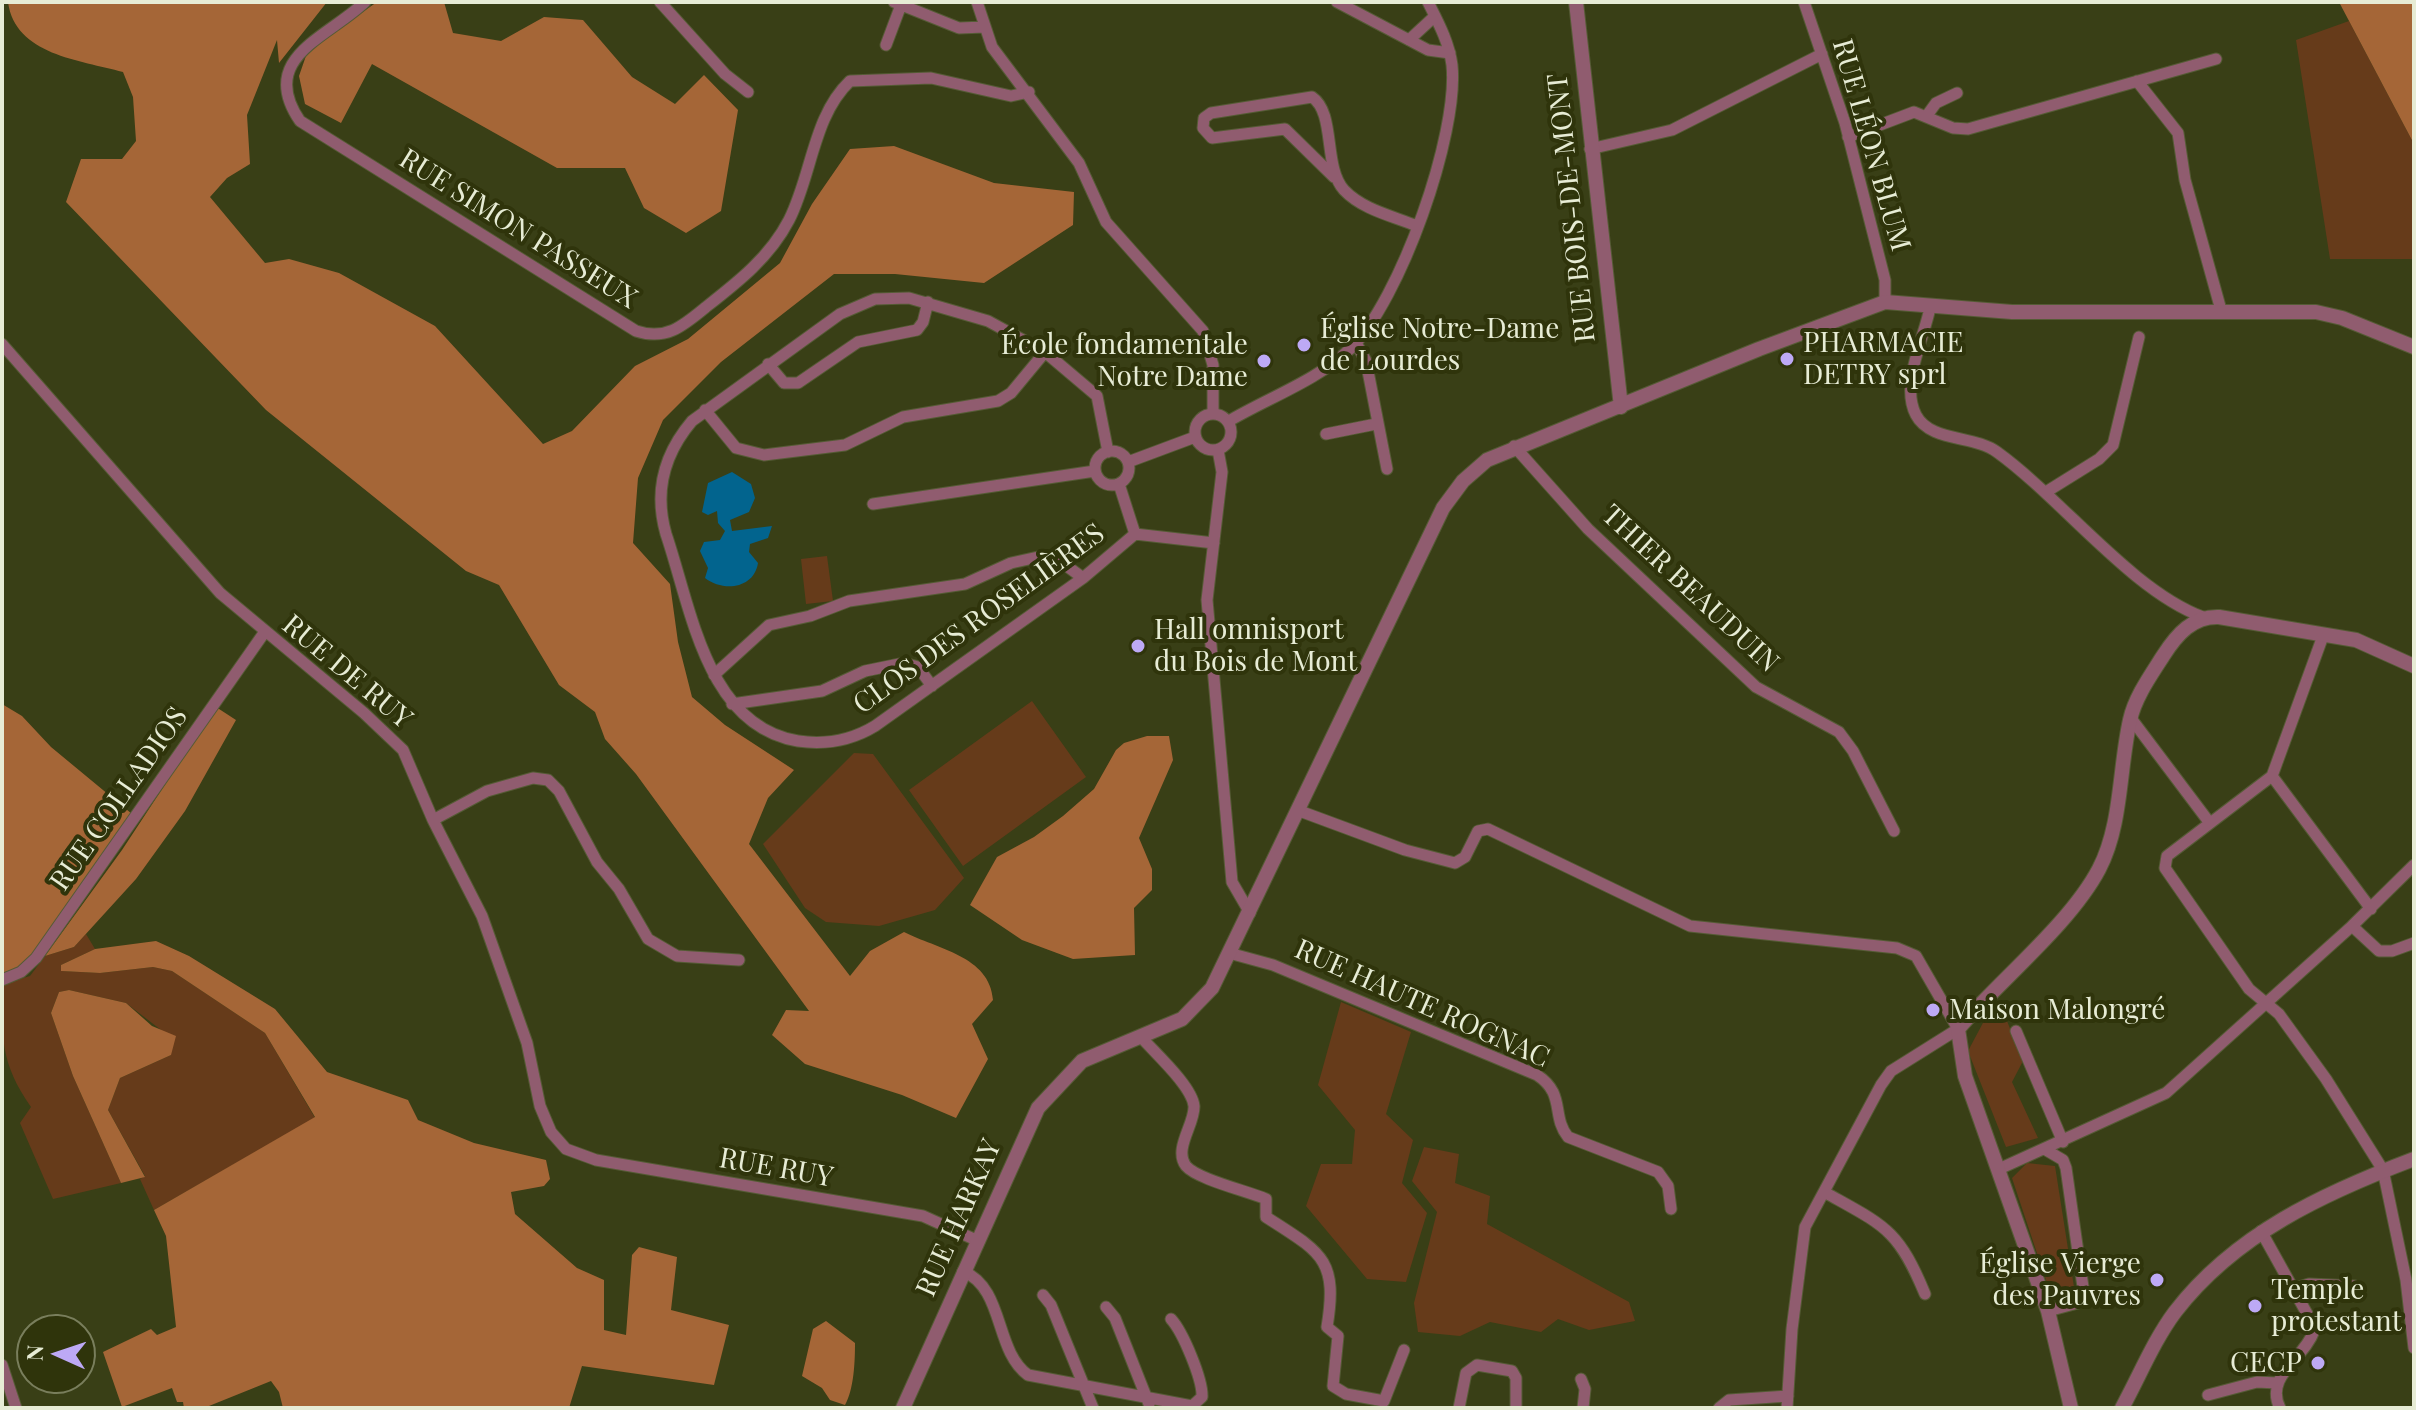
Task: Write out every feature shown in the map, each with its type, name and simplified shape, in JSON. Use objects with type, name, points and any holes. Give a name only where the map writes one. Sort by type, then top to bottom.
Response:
[{"type":"street","name":"RUE SIMON PASSEUX","points":[[365,2],[341,25],[301,48],[286,78],[287,102],[300,121],[636,331],[652,337],[677,330],[757,266],[789,220],[834,97],[850,81],[931,78],[1011,96],[1029,92]]},
{"type":"street","points":[[660,2],[725,74],[748,92]]},
{"type":"street","points":[[977,2],[992,47],[1029,92],[1079,163],[1112,230],[1203,331],[1213,365],[1213,413]]},
{"type":"street","points":[[1337,2],[1428,50],[1450,53]]},
{"type":"street","points":[[1229,421],[1334,362],[1356,343],[1386,296],[1417,226],[1448,120],[1452,76],[1450,53],[1428,2]]},
{"type":"street","name":"RUE BOIS-DE-MONT","points":[[1576,2],[1621,407]]},
{"type":"street","name":"RUE LÉON BLUM","points":[[1804,2],[1848,137],[1885,280],[1885,302]]},
{"type":"street","points":[[886,45],[898,3],[967,30],[985,27]]},
{"type":"street","points":[[1409,40],[1435,16]]},
{"type":"street","points":[[1590,149],[1672,130],[1822,54]]},
{"type":"street","points":[[1848,137],[1914,112],[1928,114],[1953,128],[1968,129],[2216,59]]},
{"type":"street","points":[[2137,81],[2178,133],[2185,180],[2221,310]]},
{"type":"street","points":[[1928,114],[1936,103],[1957,93]]},
{"type":"street","points":[[1334,177],[1323,111],[1312,97],[1211,113],[1204,118],[1203,128],[1212,138],[1285,129],[1334,177],[1363,205],[1417,226]]},
{"type":"street","name":"CLOS DES ROSELIÈRES","points":[[1108,452],[1097,396],[1045,352],[988,321],[928,302],[892,297],[856,305],[705,410],[673,448],[665,467],[660,496],[666,534],[714,675],[732,704],[750,721],[778,736],[824,743],[868,730],[1083,578],[1135,534],[1214,543]]},
{"type":"street","points":[[768,364],[781,381],[798,383],[858,342],[917,330],[923,322],[928,302]]},
{"type":"street","points":[[1404,1350],[1384,1401],[1346,1394],[1333,1386],[1338,1336],[1327,1327],[1331,1273],[1319,1256],[1266,1217],[1266,1199],[1195,1173],[1185,1164],[1182,1156],[1194,1106],[1188,1090],[1141,1037],[1191,1013],[1212,988],[1448,498],[1479,466],[1514,446],[1885,302],[1930,308],[2108,314],[2221,310],[2320,313],[2342,318],[2414,347]]},
{"type":"street","points":[[1930,308],[1911,387],[1912,407],[1919,420],[1934,431],[1986,445],[2046,492],[2143,582],[2177,608],[2203,617],[2356,640],[2414,666]]},
{"type":"street","points":[[2046,492],[2099,459],[2113,445],[2139,337]]},
{"type":"street","points":[[1356,343],[1366,361],[1387,469]]},
{"type":"street","name":"RUE DE RUY","points":[[2,344],[180,549],[264,633],[364,713],[403,750],[433,820],[482,916],[527,1043],[540,1106],[551,1132],[566,1149]]},
{"type":"street","points":[[705,410],[730,443],[747,454],[764,455],[840,446],[856,442],[903,417],[998,401],[1011,393],[1045,352]]},
{"type":"street","points":[[1213,413],[1229,421],[1232,432],[1228,443],[1218,450]]},
{"type":"street","points":[[1213,413],[1198,421],[1195,437],[1200,445],[1218,450]]},
{"type":"street","points":[[1326,434],[1376,424]]},
{"type":"street","points":[[1128,462],[1195,437]]},
{"type":"street","name":"THIER BEAUDUIN","points":[[1514,446],[1531,469],[1588,529],[1756,687],[1839,732],[1853,751],[1894,831]]},
{"type":"street","points":[[1218,450],[1222,472],[1207,600],[1232,882],[1250,913]]},
{"type":"street","points":[[1108,452],[1122,454],[1128,462],[1129,473],[1119,484],[1104,483],[1095,471],[1100,457],[1108,452]]},
{"type":"street","points":[[873,504],[1095,471]]},
{"type":"street","name":"CLOS DES ROSELIÈRES","points":[[1119,484],[1135,534]]},
{"type":"street","points":[[714,675],[769,625],[818,614],[849,601],[965,584],[1011,563],[1038,557],[1060,561],[1083,578]]},
{"type":"street","points":[[1719,1408],[1729,1400],[1788,1402],[1805,1227],[1891,1071],[1958,1029],[2062,919],[2098,872],[2112,833],[2130,717],[2175,636],[2203,617]]},
{"type":"street","name":"RUE COLLADIOS","points":[[2,980],[28,967],[59,929],[264,633]]},
{"type":"street","points":[[2323,636],[2272,776],[2167,856],[2165,868],[2249,989],[2265,1002],[2326,1079],[2383,1170],[2406,1280],[2414,1348]]},
{"type":"street","points":[[732,704],[822,691],[865,671],[904,663],[918,667],[932,686]]},
{"type":"street","points":[[2130,717],[2209,822]]},
{"type":"street","points":[[2272,776],[2371,909]]},
{"type":"street","points":[[433,820],[487,791],[533,778],[548,780],[559,791],[597,862],[619,889],[648,939],[677,956],[739,960]]},
{"type":"street","points":[[1297,810],[1405,850],[1455,863],[1465,857],[1478,831],[1488,829],[1690,926],[1897,948],[1916,956],[1958,1029],[1965,1076],[2048,1311],[2071,1408]]},
{"type":"street","points":[[1999,1169],[2166,1093],[2371,909],[2414,865]]},
{"type":"street","points":[[2352,926],[2379,951],[2392,951],[2414,943]]},
{"type":"street","name":"RUE HAUTE ROGNAC","points":[[1229,953],[1273,965],[1537,1075],[1556,1097],[1560,1125],[1568,1137],[1658,1172],[1668,1186],[1671,1209]]},
{"type":"street","points":[[2016,1031],[2063,1142]]},
{"type":"street","name":"RUE HARKAY","points":[[903,1408],[1038,1108],[1082,1061],[1141,1037]]},
{"type":"street","name":"RUE RUY","points":[[566,1149],[611,1163],[923,1216],[976,1240]]},
{"type":"street","points":[[2046,1150],[2063,1160],[2066,1168],[2085,1301],[2048,1311]]},
{"type":"street","points":[[2122,1408],[2173,1315],[2203,1279],[2261,1231],[2320,1198],[2414,1159]]},
{"type":"street","points":[[1826,1193],[1886,1227],[1901,1244],[1925,1294]]},
{"type":"street","points":[[2261,1231],[2314,1331],[2277,1383],[2275,1394],[2280,1408]]},
{"type":"street","points":[[963,1271],[982,1284],[1021,1370],[1038,1379],[1150,1404],[1188,1407],[1202,1397],[1202,1386],[1179,1329],[1171,1319]]},
{"type":"street","points":[[2293,1289],[2309,1284],[2355,1286]]},
{"type":"street","points":[[1043,1295],[1051,1305],[1093,1408]]},
{"type":"street","points":[[1106,1307],[1115,1318],[1150,1404]]},
{"type":"street","points":[[2,1365],[16,1408]]},
{"type":"street","points":[[1459,1408],[1466,1373],[1477,1365],[1512,1371],[1516,1378],[1516,1408]]},
{"type":"street","points":[[1581,1379],[1585,1389],[1583,1408]]},
{"type":"street","points":[[2208,1395],[2257,1382],[2277,1383]]},
{"type":"shaded area","points":[[8,2],[327,2],[279,63],[277,40],[247,115],[250,164],[227,178],[210,197],[265,263],[289,259],[339,273],[435,326],[543,444],[572,431],[635,366],[688,339],[780,263],[812,204],[850,149],[894,146],[994,183],[1074,192],[1073,225],[984,283],[895,274],[834,274],[721,362],[663,420],[638,478],[633,543],[670,584],[678,642],[692,697],[725,725],[794,770],[768,798],[749,844],[850,976],[870,951],[904,932],[960,956],[982,973],[990,985],[993,1000],[972,1024],[988,1059],[956,1118],[902,1095],[805,1064],[772,1035],[786,1010],[809,1011],[636,774],[605,739],[595,712],[559,685],[499,585],[466,571],[266,410],[66,202],[81,159],[122,159],[136,141],[133,97],[123,72],[70,59],[36,44],[23,34],[13,20]]},
{"type":"shaded area","points":[[377,2],[444,2],[453,33],[501,41],[544,17],[583,20],[632,77],[675,104],[704,75],[738,110],[721,211],[686,233],[644,208],[625,168],[557,168],[372,64],[341,123],[305,104],[299,76],[308,50]]},
{"type":"shaded area","points":[[2339,2],[2414,2],[2414,144]]},
{"type":"shaded area","points":[[2349,21],[2414,144],[2414,259],[2330,259],[2296,40]]},
{"type":"shaded area","points":[[827,556],[833,601],[806,604],[801,559]]},
{"type":"shaded area","points":[[1032,701],[1086,777],[963,866],[909,790]]},
{"type":"shaded area","points":[[2,704],[22,716],[51,747],[132,814],[30,960],[2,976]]},
{"type":"shaded area","points":[[216,707],[236,720],[185,811],[136,879],[74,947],[45,956],[122,850]]},
{"type":"shaded area","points":[[1147,736],[1169,736],[1173,760],[1139,838],[1152,869],[1152,890],[1134,908],[1135,955],[1073,959],[1022,940],[970,905],[997,857],[1034,837],[1063,816],[1094,789],[1116,750],[1124,743]]},
{"type":"shaded area","points":[[854,753],[873,754],[964,878],[935,910],[879,926],[826,922],[805,908],[763,844]]},
{"type":"shaded area","points":[[86,934],[95,949],[61,965],[61,971],[100,973],[153,967],[172,971],[265,1033],[315,1118],[154,1210],[140,1179],[145,1176],[108,1110],[120,1078],[171,1055],[165,1033],[126,1003],[69,990],[59,992],[51,1013],[73,1076],[121,1183],[53,1199],[20,1123],[31,1107],[8,1063],[2,1020],[2,984],[30,976],[45,956],[74,947]]},
{"type":"shaded area","points":[[156,941],[189,956],[275,1009],[327,1072],[408,1100],[418,1120],[474,1143],[546,1160],[550,1179],[544,1186],[511,1192],[515,1214],[577,1268],[604,1280],[604,1330],[626,1335],[632,1255],[639,1247],[677,1257],[671,1310],[729,1325],[714,1385],[582,1366],[569,1408],[283,1408],[279,1392],[271,1381],[204,1408],[184,1408],[183,1402],[177,1402],[172,1388],[122,1407],[103,1352],[151,1329],[157,1335],[176,1327],[166,1236],[154,1210],[315,1117],[265,1033],[172,971],[153,967],[100,973],[61,971],[61,965],[95,949]]},
{"type":"shaded area","points":[[69,990],[126,1003],[152,1026],[176,1036],[171,1055],[120,1078],[108,1110],[145,1177],[121,1183],[73,1076],[51,1013],[59,992]]},
{"type":"shaded area","points":[[1341,1002],[1411,1032],[1386,1114],[1413,1140],[1402,1183],[1427,1213],[1406,1282],[1367,1279],[1306,1206],[1321,1164],[1352,1164],[1355,1130],[1318,1085]]},
{"type":"shaded area","points":[[1992,1006],[2007,1021],[2023,1061],[2012,1082],[2038,1138],[2006,1147],[1968,1051]]},
{"type":"shaded area","points":[[1424,1147],[1459,1154],[1455,1183],[1490,1196],[1487,1224],[1629,1302],[1635,1321],[1589,1330],[1558,1319],[1541,1332],[1490,1322],[1460,1336],[1418,1332],[1414,1303],[1437,1212],[1412,1181]]},
{"type":"shaded area","points":[[2027,1163],[2055,1166],[2074,1287],[2049,1289],[2012,1178]]},
{"type":"shaded area","points":[[826,1321],[855,1343],[852,1383],[845,1405],[830,1400],[822,1388],[802,1376],[813,1329]]},
{"type":"water","points":[[732,472],[751,484],[755,498],[749,512],[730,520],[732,531],[772,526],[768,538],[750,544],[749,552],[758,563],[751,578],[737,586],[720,585],[705,578],[708,568],[700,551],[704,542],[720,540],[725,531],[718,523],[717,511],[708,515],[702,512],[708,483]]},
{"type":"place","name":"Église Notre-Dame de Lourdes","points":[[1304,345]]},
{"type":"place","name":"PHARMACIE DETRY sprl","points":[[1787,359]]},
{"type":"place","name":"École fondamentale Notre Dame","points":[[1264,361]]},
{"type":"place","name":"Hall omnisport du Bois de Mont","points":[[1138,646]]},
{"type":"place","name":"Maison Malongré","points":[[1933,1010]]},
{"type":"place","name":"Église Vierge des Pauvres","points":[[2157,1280]]},
{"type":"place","name":"Temple protestant","points":[[2255,1306]]},
{"type":"place","name":"CECP","points":[[2318,1363]]}]
